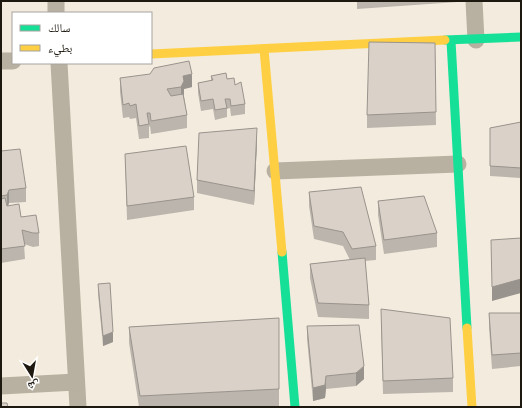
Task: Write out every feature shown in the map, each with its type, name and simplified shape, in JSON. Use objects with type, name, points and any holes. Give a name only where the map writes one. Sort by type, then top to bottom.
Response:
[{"type":"street","points":[[56,1],[56,12]]},
{"type":"street","points":[[474,1],[476,40]]},
{"type":"street","points":[[152,54],[521,37]]},
{"type":"street","points":[[451,40],[472,407]]},
{"type":"street","points":[[264,49],[296,407]]},
{"type":"street","points":[[1,61],[12,61]]},
{"type":"street","points":[[59,64],[78,407]]},
{"type":"street","points":[[275,172],[458,164]]},
{"type":"street","points":[[1,386],[76,382]]},
{"type":"building","points":[[369,42],[435,43],[436,112],[367,115]]},
{"type":"building","points":[[189,61],[192,74],[183,76],[184,81],[181,87],[167,89],[171,96],[183,94],[187,115],[151,121],[150,113],[147,113],[149,124],[139,126],[136,104],[130,106],[129,103],[123,105],[120,78],[150,74],[154,68]]},
{"type":"building","points":[[226,73],[227,79],[234,78],[235,85],[241,82],[245,104],[231,106],[230,99],[225,99],[227,108],[215,110],[213,99],[201,101],[198,83],[213,80],[211,76]]},
{"type":"building","points":[[521,122],[521,168],[490,166],[490,128]]},
{"type":"building","points":[[257,128],[254,191],[197,180],[199,133]]},
{"type":"building","points":[[186,146],[194,197],[127,206],[125,154]]},
{"type":"building","points":[[20,149],[26,188],[9,190],[7,195],[1,196],[1,151]]},
{"type":"building","points":[[361,187],[376,246],[352,249],[343,232],[314,226],[309,192]]},
{"type":"building","points":[[424,196],[437,233],[384,240],[378,201]]},
{"type":"building","points":[[5,198],[7,206],[19,204],[21,217],[36,215],[39,233],[22,230],[25,246],[1,249],[1,199]]},
{"type":"building","points":[[521,238],[521,279],[492,287],[491,240]]},
{"type":"building","points":[[365,258],[369,305],[318,303],[310,264]]},
{"type":"building","points":[[110,283],[113,332],[103,336],[98,284]]},
{"type":"building","points":[[381,309],[450,318],[453,378],[383,381]]},
{"type":"building","points":[[489,313],[521,313],[521,353],[492,355]]},
{"type":"building","points":[[279,318],[279,389],[140,396],[129,327]]},
{"type":"building","points":[[359,325],[364,366],[356,373],[326,376],[325,385],[313,388],[307,326]]},
{"type":"building","points":[[1,403],[7,403],[8,407],[1,407]]},
{"type":"traffic: fast","points":[[445,40],[521,37]]},
{"type":"traffic: fast","points":[[451,41],[467,328]]},
{"type":"traffic: fast","points":[[282,252],[295,407]]},
{"type":"traffic: slow","points":[[152,54],[445,40]]},
{"type":"traffic: slow","points":[[264,49],[282,252]]},
{"type":"traffic: slow","points":[[467,328],[472,407]]}]
